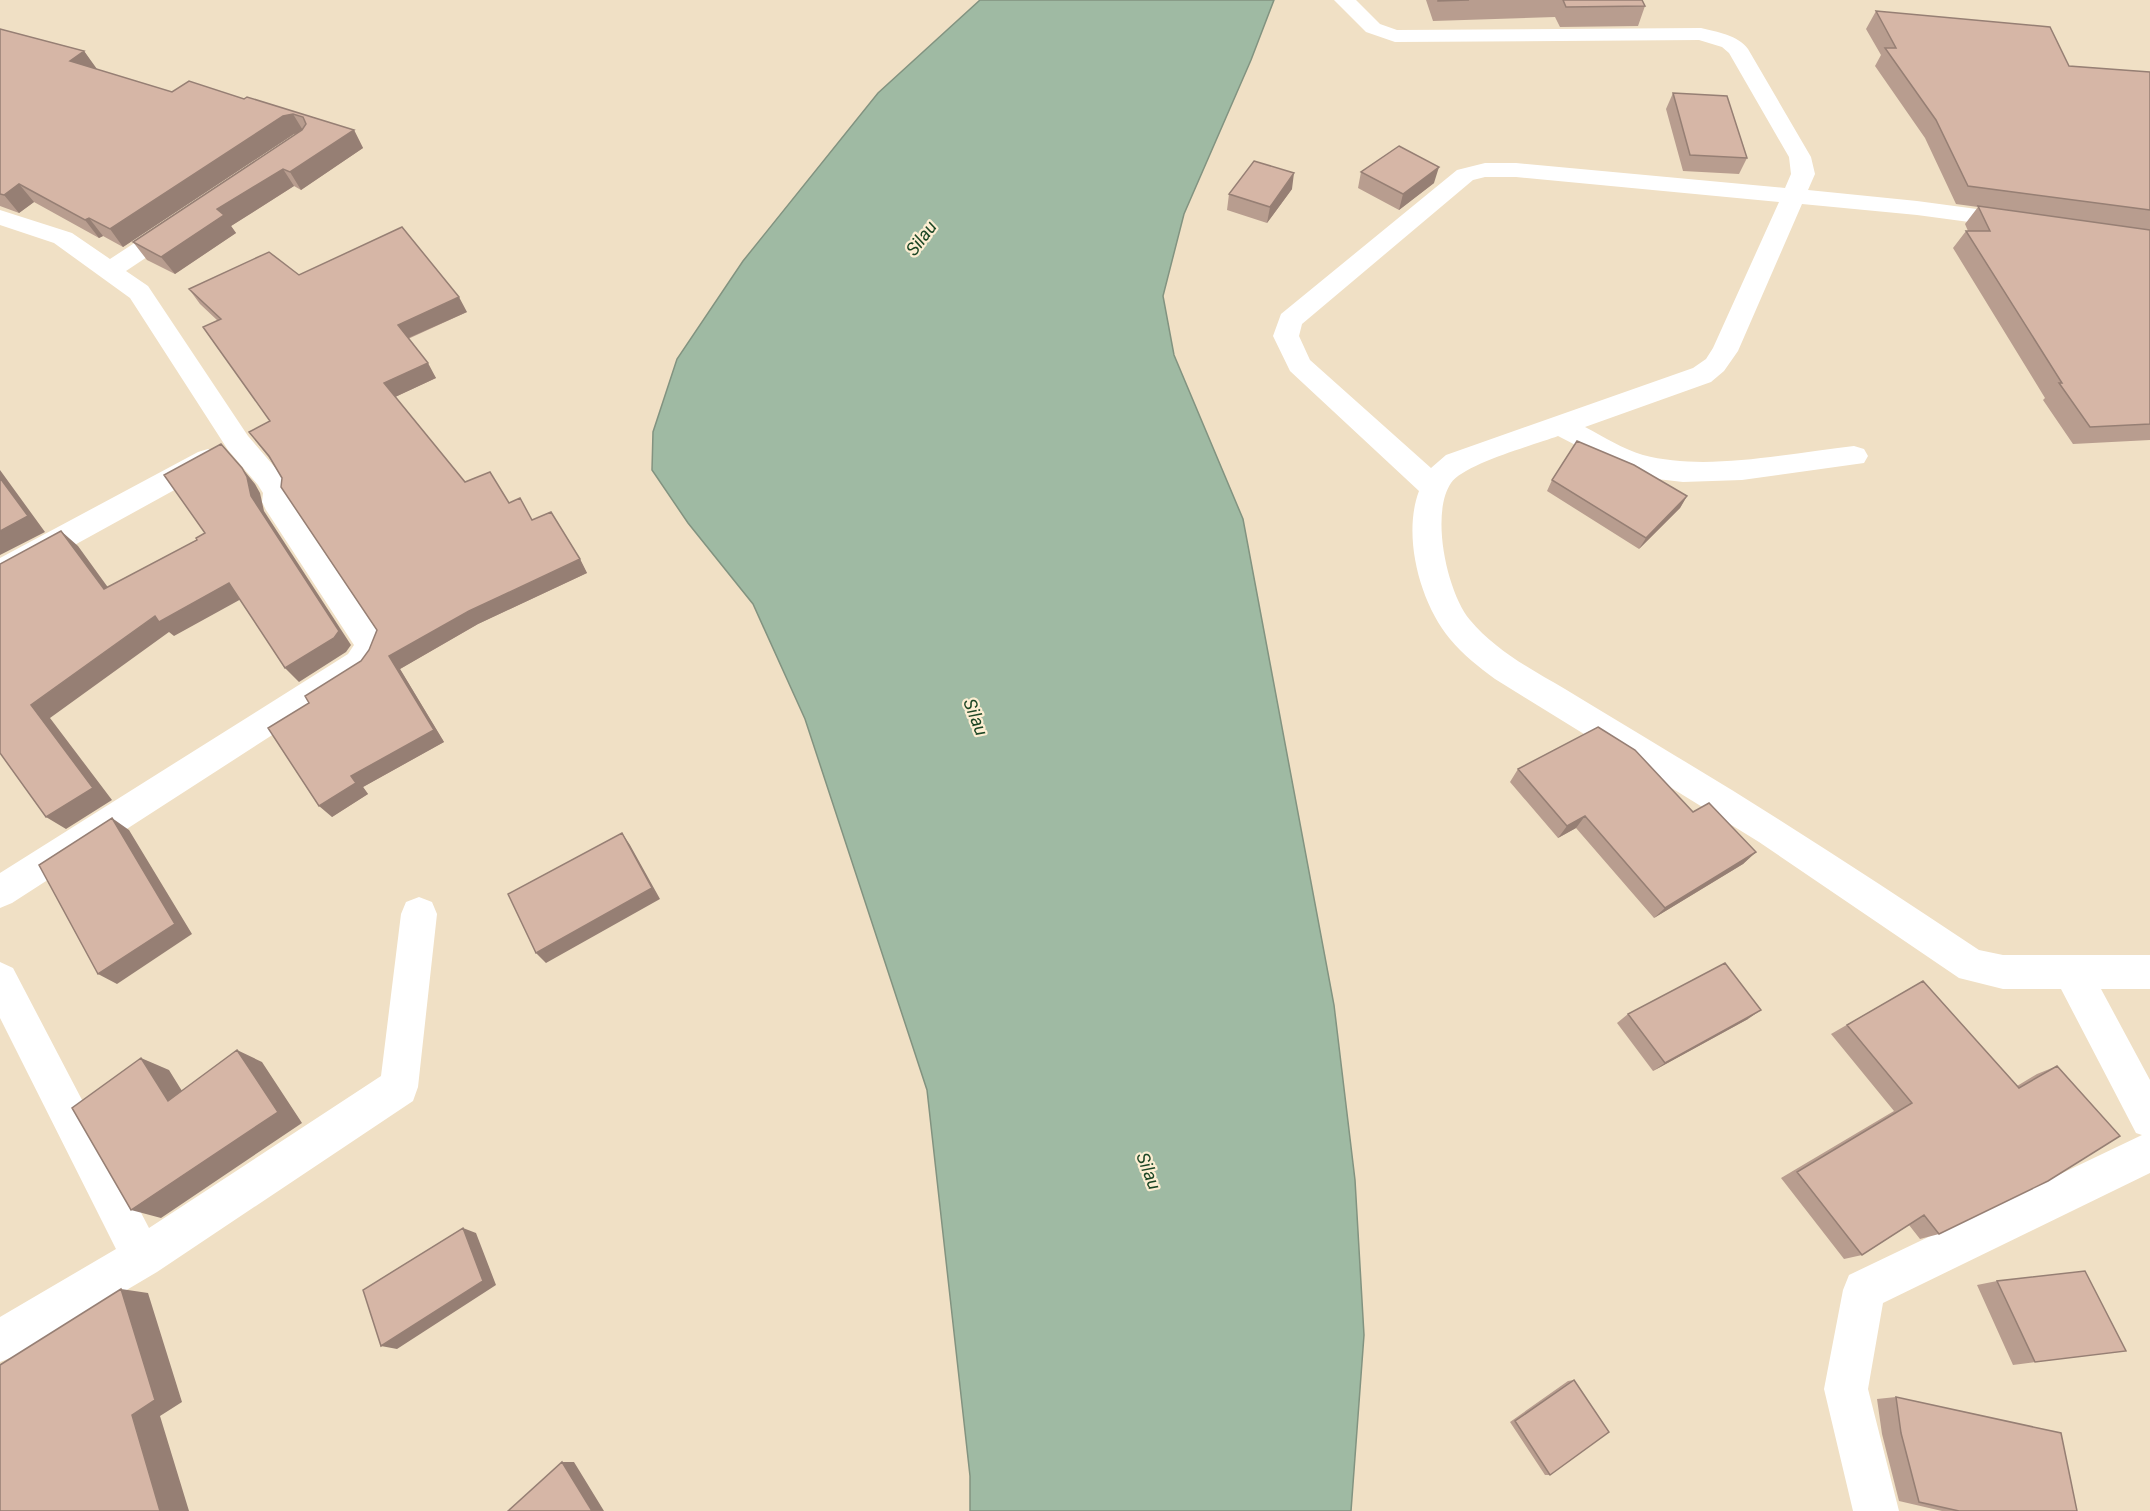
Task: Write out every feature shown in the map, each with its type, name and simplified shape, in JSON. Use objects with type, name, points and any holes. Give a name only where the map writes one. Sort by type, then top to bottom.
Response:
[{"type":"street","points":[[1344,0],[1374,28],[1395,36],[1701,34],[1729,43],[1737,49],[1800,157],[1803,174],[1725,351],[1715,365],[1702,375],[1456,462],[1439,478],[1429,504],[1427,534],[1438,589],[1456,624],[1480,649],[1506,670],[1771,831],[1972,966],[2003,972],[2150,972]]},
{"type":"street","points":[[1435,489],[1299,365],[1287,336],[1290,320],[1465,175],[1485,170],[1516,170],[1917,208],[2034,224]]},
{"type":"street","points":[[110,271],[196,212]]},
{"type":"street","points":[[0,217],[63,238],[139,292],[238,443],[272,485],[277,493],[276,502],[370,644],[367,653],[359,663],[0,892]]},
{"type":"street","points":[[1560,425],[1634,463],[1666,470],[1712,471],[1854,456]]},
{"type":"street","points":[[0,572],[238,443]]},
{"type":"street","points":[[0,1341],[142,1257],[399,1087],[419,914]]},
{"type":"street","points":[[2072,973],[2150,1119]]},
{"type":"street","points":[[0,980],[142,1257]]},
{"type":"street","points":[[1876,1511],[1846,1389],[1864,1290],[2150,1152]]},
{"type":"water","name":"Silau","points":[[980,0],[1274,0],[1251,60],[1184,214],[1163,296],[1174,355],[1243,519],[1334,1005],[1355,1180],[1364,1335],[1351,1511],[970,1511],[970,1476],[927,1090],[805,719],[753,604],[688,523],[652,470],[653,432],[677,359],[743,261],[878,93]]},
{"type":"building","points":[[1563,0],[1642,0],[1645,6],[1566,7]]},
{"type":"building","points":[[1876,11],[2050,27],[2069,66],[2150,72],[2150,210],[1968,186],[1936,120],[1885,48],[1896,48]]},
{"type":"building","points":[[0,29],[84,51],[70,61],[172,92],[189,81],[354,130],[290,172],[283,169],[217,209],[224,215],[161,257],[133,242],[302,130],[306,124],[303,117],[293,114],[283,116],[110,229],[89,218],[85,220],[19,184],[4,195],[0,194]]},
{"type":"building","points":[[1673,93],[1727,96],[1747,158],[1690,155]]},
{"type":"building","points":[[1399,146],[1439,167],[1403,194],[1361,172]]},
{"type":"building","points":[[1254,161],[1294,173],[1270,207],[1229,194]]},
{"type":"building","points":[[1978,206],[2150,230],[2150,424],[2090,427],[2059,383],[2062,383],[1966,231],[1990,231]]},
{"type":"building","points":[[402,227],[459,297],[398,325],[428,363],[384,383],[465,482],[490,472],[509,503],[520,498],[532,520],[551,512],[580,559],[469,611],[389,656],[434,730],[351,776],[356,783],[319,806],[268,728],[309,703],[305,696],[361,661],[369,650],[377,630],[281,487],[282,478],[269,456],[249,432],[270,421],[203,327],[221,319],[189,289],[269,252],[299,275]]},
{"type":"building","points":[[1577,441],[1634,465],[1687,496],[1646,538],[1552,480]]},
{"type":"building","points":[[221,444],[242,468],[247,477],[251,496],[339,631],[334,638],[285,668],[229,583],[159,622],[155,616],[31,705],[93,788],[46,817],[0,753],[0,564],[61,531],[104,589],[197,540],[196,538],[205,533],[164,475]]},
{"type":"building","points":[[0,478],[28,516],[0,531]]},
{"type":"building","points":[[1598,727],[1635,750],[1693,812],[1709,803],[1756,852],[1665,908],[1585,816],[1567,826],[1518,769]]},
{"type":"building","points":[[112,818],[175,924],[98,974],[39,865]]},
{"type":"building","points":[[622,833],[652,888],[536,953],[508,894]]},
{"type":"building","points":[[1725,963],[1761,1010],[1665,1063],[1628,1014]]},
{"type":"building","points":[[1923,981],[2019,1088],[2057,1066],[2120,1136],[2048,1181],[1939,1234],[1924,1215],[1862,1255],[1797,1172],[1912,1103],[1847,1025]]},
{"type":"building","points":[[237,1050],[278,1112],[131,1210],[72,1108],[141,1058],[168,1101]]},
{"type":"building","points":[[463,1228],[483,1281],[381,1346],[363,1290]]},
{"type":"building","points":[[2085,1271],[2126,1351],[2035,1362],[1997,1281]]},
{"type":"building","points":[[121,1289],[155,1400],[132,1415],[160,1511],[0,1511],[0,1365]]},
{"type":"building","points":[[1574,1380],[1609,1432],[1550,1475],[1515,1421]]},
{"type":"building","points":[[1896,1397],[2061,1433],[2077,1511],[1959,1511],[1919,1502],[1901,1433]]},
{"type":"building","points":[[562,1462],[592,1511],[508,1511]]}]
